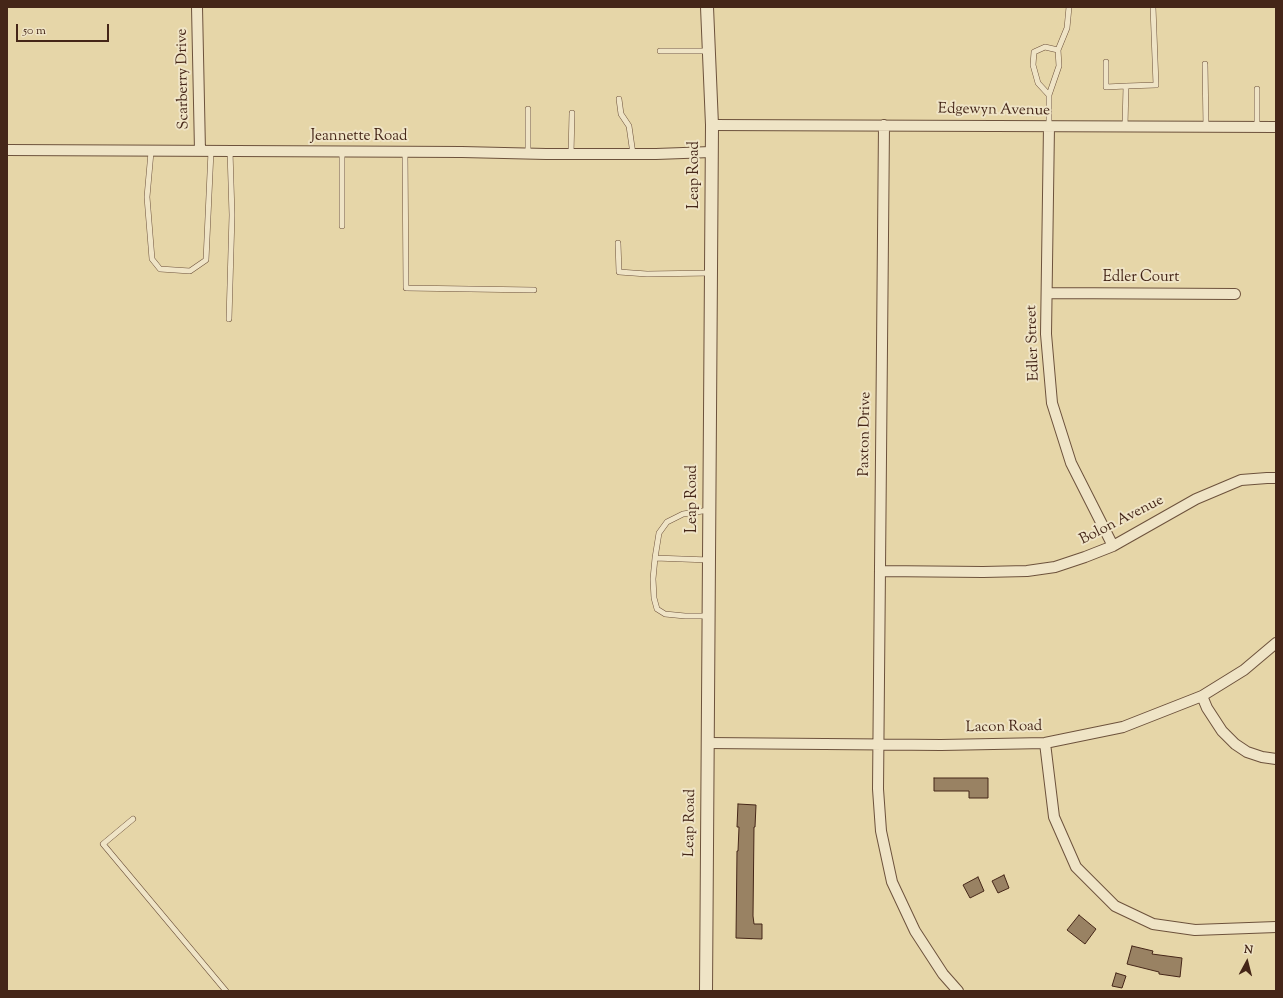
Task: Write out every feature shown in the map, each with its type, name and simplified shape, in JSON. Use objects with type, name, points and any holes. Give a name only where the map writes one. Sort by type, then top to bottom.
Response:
[{"type":"street","name":"Scarberry Drive","points":[[197,7],[200,151]]},
{"type":"street","name":"Leap Road","points":[[706,991],[712,124],[707,7]]},
{"type":"street","name":"Edgewyn Avenue","points":[[712,124],[1276,127]]},
{"type":"street","name":"Paxton Drive","points":[[884,125],[878,744],[878,789],[881,831],[892,882],[916,931],[943,974],[958,991]]},
{"type":"street","name":"Edler Street","points":[[1049,126],[1046,334],[1052,403],[1071,463],[1113,546]]},
{"type":"street","name":"Jeannette Road","points":[[7,150],[528,154],[711,152]]},
{"type":"street","name":"Edler Court","points":[[1047,293],[1235,294]]},
{"type":"street","name":"Bolon Avenue","points":[[880,571],[1027,571],[1055,567],[1113,546],[1196,499],[1241,480],[1276,478]]},
{"type":"street","name":"Lacon Road","points":[[708,743],[1045,743],[1123,727],[1202,696],[1244,670],[1276,643]]},
{"type":"street","points":[[1202,696],[1207,708],[1222,731],[1234,744],[1247,752],[1262,757],[1276,759]]},
{"type":"street","points":[[1045,743],[1054,818],[1076,867],[1115,906],[1153,924],[1195,930],[1276,927]]},
{"type":"lane","points":[[1049,126],[1049,95],[1059,66],[1058,50],[1067,28],[1069,7]]},
{"type":"lane","points":[[1106,62],[1106,87],[1156,85],[1153,7]]},
{"type":"lane","points":[[1049,95],[1038,83],[1033,65],[1034,52],[1046,47],[1058,50]]},
{"type":"lane","points":[[660,51],[709,51]]},
{"type":"lane","points":[[1205,64],[1206,126]]},
{"type":"lane","points":[[1125,126],[1126,86]]},
{"type":"lane","points":[[1257,127],[1258,89]]},
{"type":"lane","points":[[619,99],[621,114],[629,126],[633,154]]},
{"type":"lane","points":[[528,109],[528,154]]},
{"type":"lane","points":[[571,154],[572,113]]},
{"type":"lane","points":[[151,152],[147,197],[152,259],[160,269],[190,271],[206,260],[211,151]]},
{"type":"lane","points":[[229,319],[232,215],[230,151]]},
{"type":"lane","points":[[342,152],[342,226]]},
{"type":"lane","points":[[405,152],[406,288],[534,290]]},
{"type":"lane","points":[[618,243],[619,272],[647,274],[711,273]]},
{"type":"lane","points":[[708,616],[665,614],[658,609],[654,598],[655,558],[659,533],[667,522],[683,514],[709,510]]},
{"type":"lane","points":[[655,558],[709,560]]},
{"type":"lane","points":[[133,819],[104,844],[226,991]]},
{"type":"building","points":[[934,778],[988,778],[988,798],[969,798],[969,791],[934,791]]},
{"type":"building","points":[[738,804],[756,805],[754,827],[753,916],[754,924],[762,924],[762,939],[736,938],[737,851],[739,827],[737,827]]},
{"type":"building","points":[[1004,875],[1009,888],[998,893],[992,881]]},
{"type":"building","points":[[978,877],[984,891],[970,898],[963,885]]},
{"type":"building","points":[[1079,915],[1096,929],[1085,944],[1067,930]]},
{"type":"building","points":[[1132,946],[1153,951],[1152,954],[1182,958],[1180,977],[1159,974],[1159,972],[1127,964]]},
{"type":"building","points":[[1116,973],[1126,976],[1122,988],[1112,986]]}]
